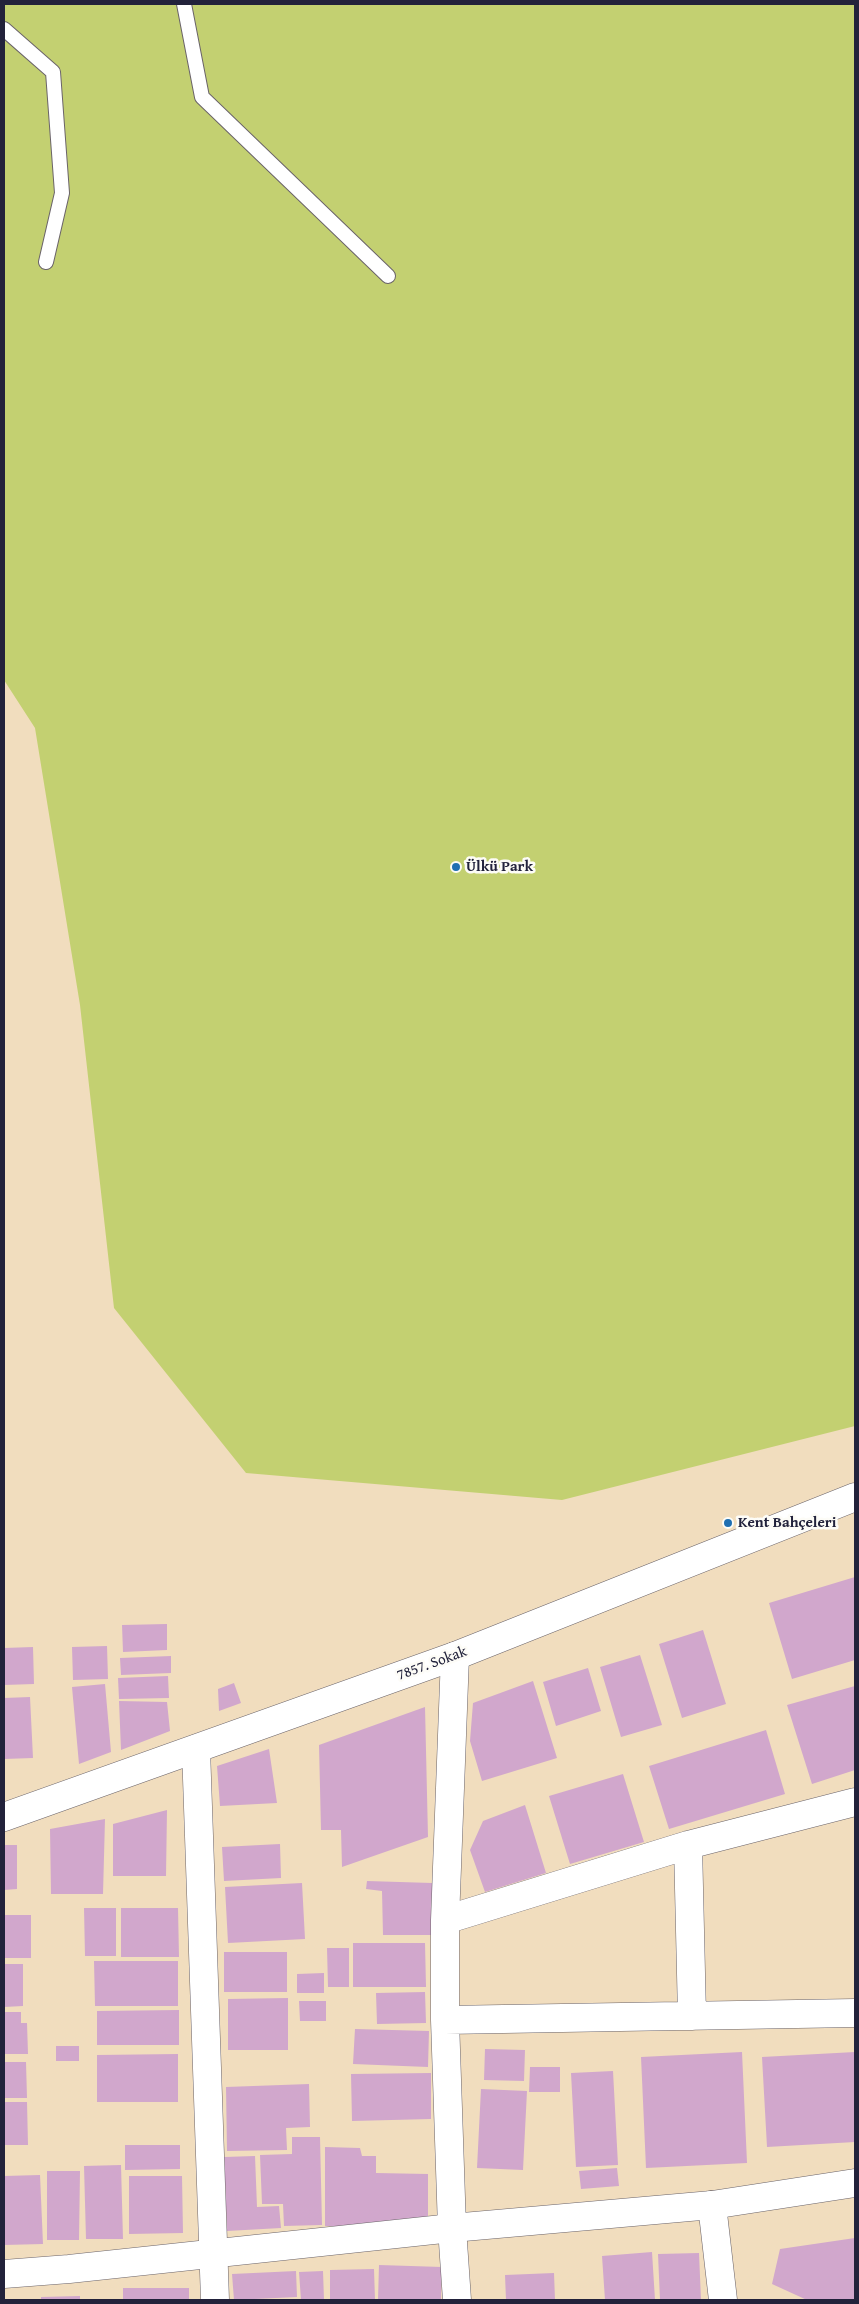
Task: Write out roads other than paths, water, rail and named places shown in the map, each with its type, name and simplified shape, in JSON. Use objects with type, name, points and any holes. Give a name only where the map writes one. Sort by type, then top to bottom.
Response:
[{"type":"street","name":"7857. Sokak","points":[[4,1817],[455,1656],[855,1497]]},
{"type":"street","points":[[455,1656],[445,1920],[445,2020],[452,2228],[457,2300]]},
{"type":"street","points":[[196,1748],[215,2300]]},
{"type":"street","points":[[445,1920],[688,1845],[855,1802]]},
{"type":"street","points":[[688,1845],[692,2016]]},
{"type":"street","points":[[445,2020],[855,2013]]},
{"type":"street","points":[[4,2274],[69,2269],[452,2228],[712,2205],[855,2183]]},
{"type":"street","points":[[712,2205],[723,2300]]},
{"type":"lane","points":[[184,4],[202,97],[388,276]]},
{"type":"lane","points":[[4,29],[53,72],[62,193],[46,262]]},
{"type":"place","name":"Ülkü Park","points":[[456,867]]},
{"type":"place","name":"Kent Bahçeleri","points":[[728,1523]]}]
